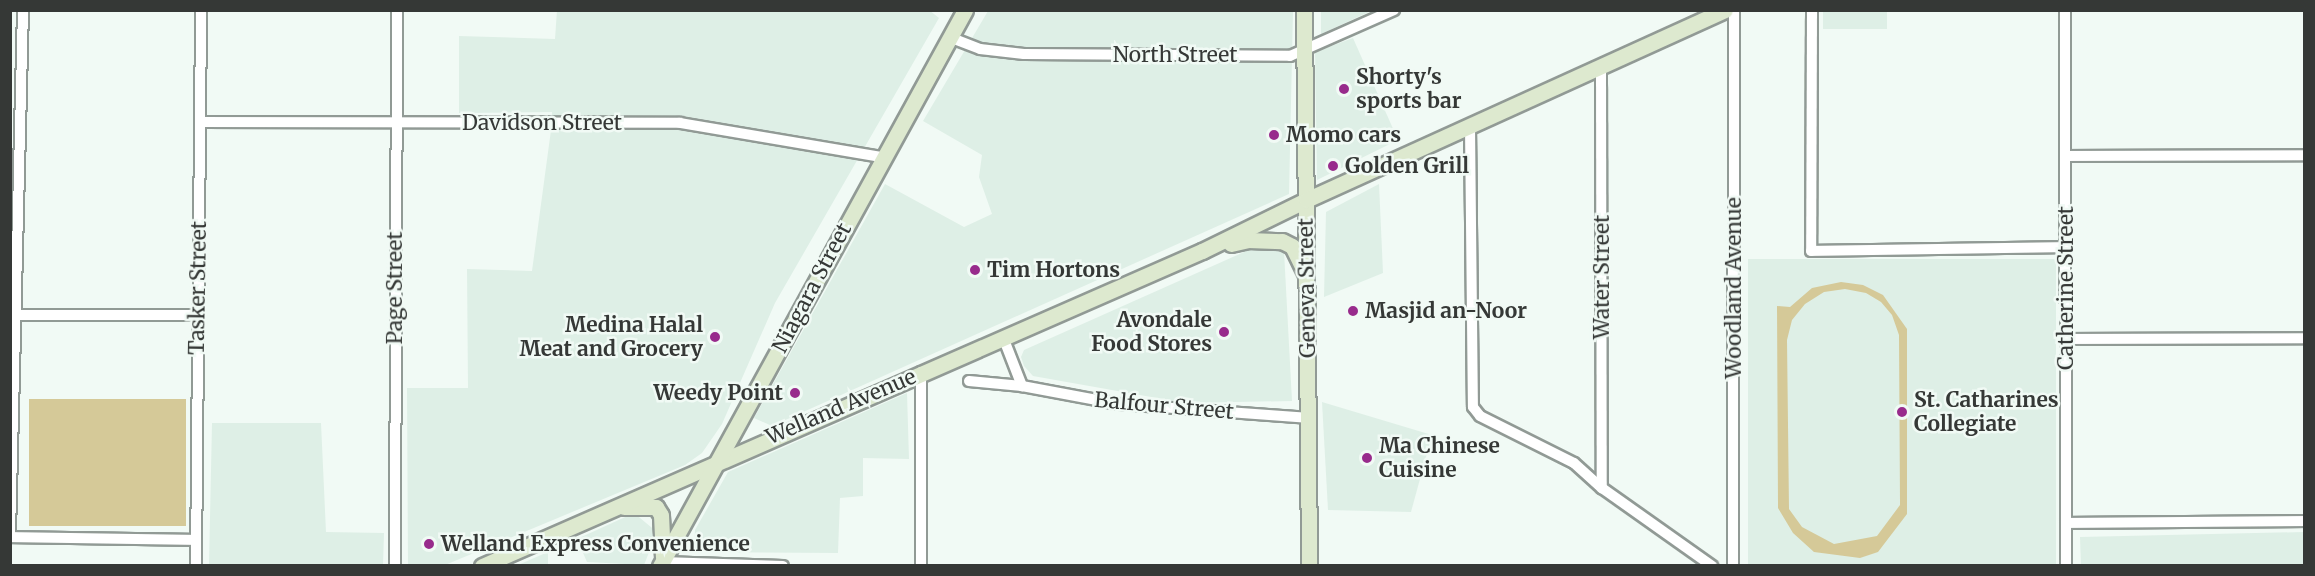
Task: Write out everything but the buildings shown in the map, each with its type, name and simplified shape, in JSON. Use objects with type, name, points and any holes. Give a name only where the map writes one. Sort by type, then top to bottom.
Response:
[{"type":"main road","name":"Niagara Street","points":[[662,564],[882,158],[965,10]]},
{"type":"main road","name":"Geneva Street","points":[[1304,10],[1309,566]]},
{"type":"main road","points":[[1202,251],[1306,200],[1725,10]]},
{"type":"main road","points":[[1202,251],[1248,240],[1277,240],[1292,246],[1308,279]]},
{"type":"main road","name":"Welland Avenue","points":[[482,566],[1003,336],[1202,251]]},
{"type":"main road","points":[[609,510],[636,505],[656,507],[661,515],[662,564]]},
{"type":"street","points":[[23,10],[13,315],[10,536],[196,540]]},
{"type":"street","name":"Tasker Street","points":[[196,566],[201,10]]},
{"type":"street","name":"Page Street","points":[[395,566],[397,10]]},
{"type":"street","name":"North Street","points":[[949,37],[980,49],[1024,54],[1290,56],[1304,52],[1394,10]]},
{"type":"street","name":"Woodland Avenue","points":[[1733,566],[1734,10]]},
{"type":"street","points":[[1812,10],[1811,251],[2066,247]]},
{"type":"street","name":"Catherine Street","points":[[2065,10],[2066,566]]},
{"type":"street","name":"Water Street","points":[[1601,67],[1602,488]]},
{"type":"street","name":"Davidson Street","points":[[200,122],[680,123],[882,158]]},
{"type":"street","points":[[1470,126],[1473,407],[1480,416],[1574,463],[1602,488],[1712,566]]},
{"type":"street","points":[[2066,156],[2304,155]]},
{"type":"street","points":[[13,315],[197,315]]},
{"type":"street","points":[[1003,336],[1022,386]]},
{"type":"street","points":[[2066,339],[2304,338]]},
{"type":"street","points":[[921,372],[921,566]]},
{"type":"street","name":"Balfour Street","points":[[969,381],[1022,386],[1118,404],[1308,418]]},
{"type":"street","points":[[2066,523],[2304,521]]},
{"type":"street","points":[[662,564],[783,566]]},
{"type":"shaded area","points":[[557,10],[929,10],[939,18],[775,303],[722,424],[702,453],[685,465],[445,565],[408,565],[407,388],[468,388],[467,269],[532,271],[551,130],[552,112],[459,113],[459,36],[555,39]]},
{"type":"shaded area","points":[[1321,10],[1371,11],[1321,34]]},
{"type":"shaded area","points":[[988,11],[1293,11],[1289,194],[772,426],[754,418],[885,184],[964,227],[992,214],[979,177],[982,155],[923,121]]},
{"type":"shaded area","points":[[1823,11],[1887,11],[1887,29],[1823,29]]},
{"type":"shaded area","points":[[1353,38],[1398,140],[1317,180],[1315,52]]},
{"type":"shaded area","points":[[1379,184],[1383,273],[1324,297],[1326,212]]},
{"type":"shaded area","points":[[1271,240],[1284,251],[1292,401],[1185,403],[1033,376],[1024,366],[1021,357],[1024,350]]},
{"type":"shaded area","name":"St. Catharines Collegiate","points":[[1748,259],[2056,259],[2056,565],[1748,565]]},
{"type":"shaded area","points":[[1841,282],[1863,285],[1883,295],[1907,329],[1907,514],[1878,552],[1860,558],[1814,552],[1793,533],[1778,508],[1777,306],[1790,307],[1812,288]],"holes":[[[1845,289],[1866,293],[1881,302],[1892,315],[1899,335],[1900,505],[1877,536],[1834,544],[1802,527],[1789,509],[1787,340],[1792,320],[1805,304],[1824,292]]]},
{"type":"shaded area","points":[[907,393],[909,459],[863,458],[863,496],[840,498],[838,553],[694,552],[695,530],[728,472]]},
{"type":"shaded area","points":[[29,399],[186,399],[186,526],[29,526]]},
{"type":"shaded area","points":[[1322,402],[1432,435],[1411,512],[1328,510]]},
{"type":"shaded area","points":[[212,423],[321,423],[326,532],[384,533],[383,565],[209,565]]},
{"type":"shaded area","points":[[634,513],[657,532],[644,565],[587,562],[577,539]]},
{"type":"shaded area","points":[[2304,532],[2304,565],[2081,565],[2080,537]]},
{"type":"shaded area","points":[[548,552],[548,565],[518,565]]},
{"type":"place","name":"Shorty's sports bar","points":[[1344,89]]},
{"type":"place","name":"Momo cars","points":[[1274,135]]},
{"type":"place","name":"Golden Grill","points":[[1333,166]]},
{"type":"place","name":"Tim Hortons","points":[[975,270]]},
{"type":"place","name":"Masjid an-Noor","points":[[1353,311]]},
{"type":"place","name":"Avondale Food Stores","points":[[1224,332]]},
{"type":"place","name":"Medina Halal Meat and Grocery","points":[[715,337]]},
{"type":"place","name":"Weedy Point","points":[[795,393]]},
{"type":"place","name":"St. Catharines Collegiate","points":[[1902,412]]},
{"type":"place","name":"Ma Chinese Cuisine","points":[[1367,458]]},
{"type":"place","name":"Welland Express Convenience","points":[[429,544]]}]
